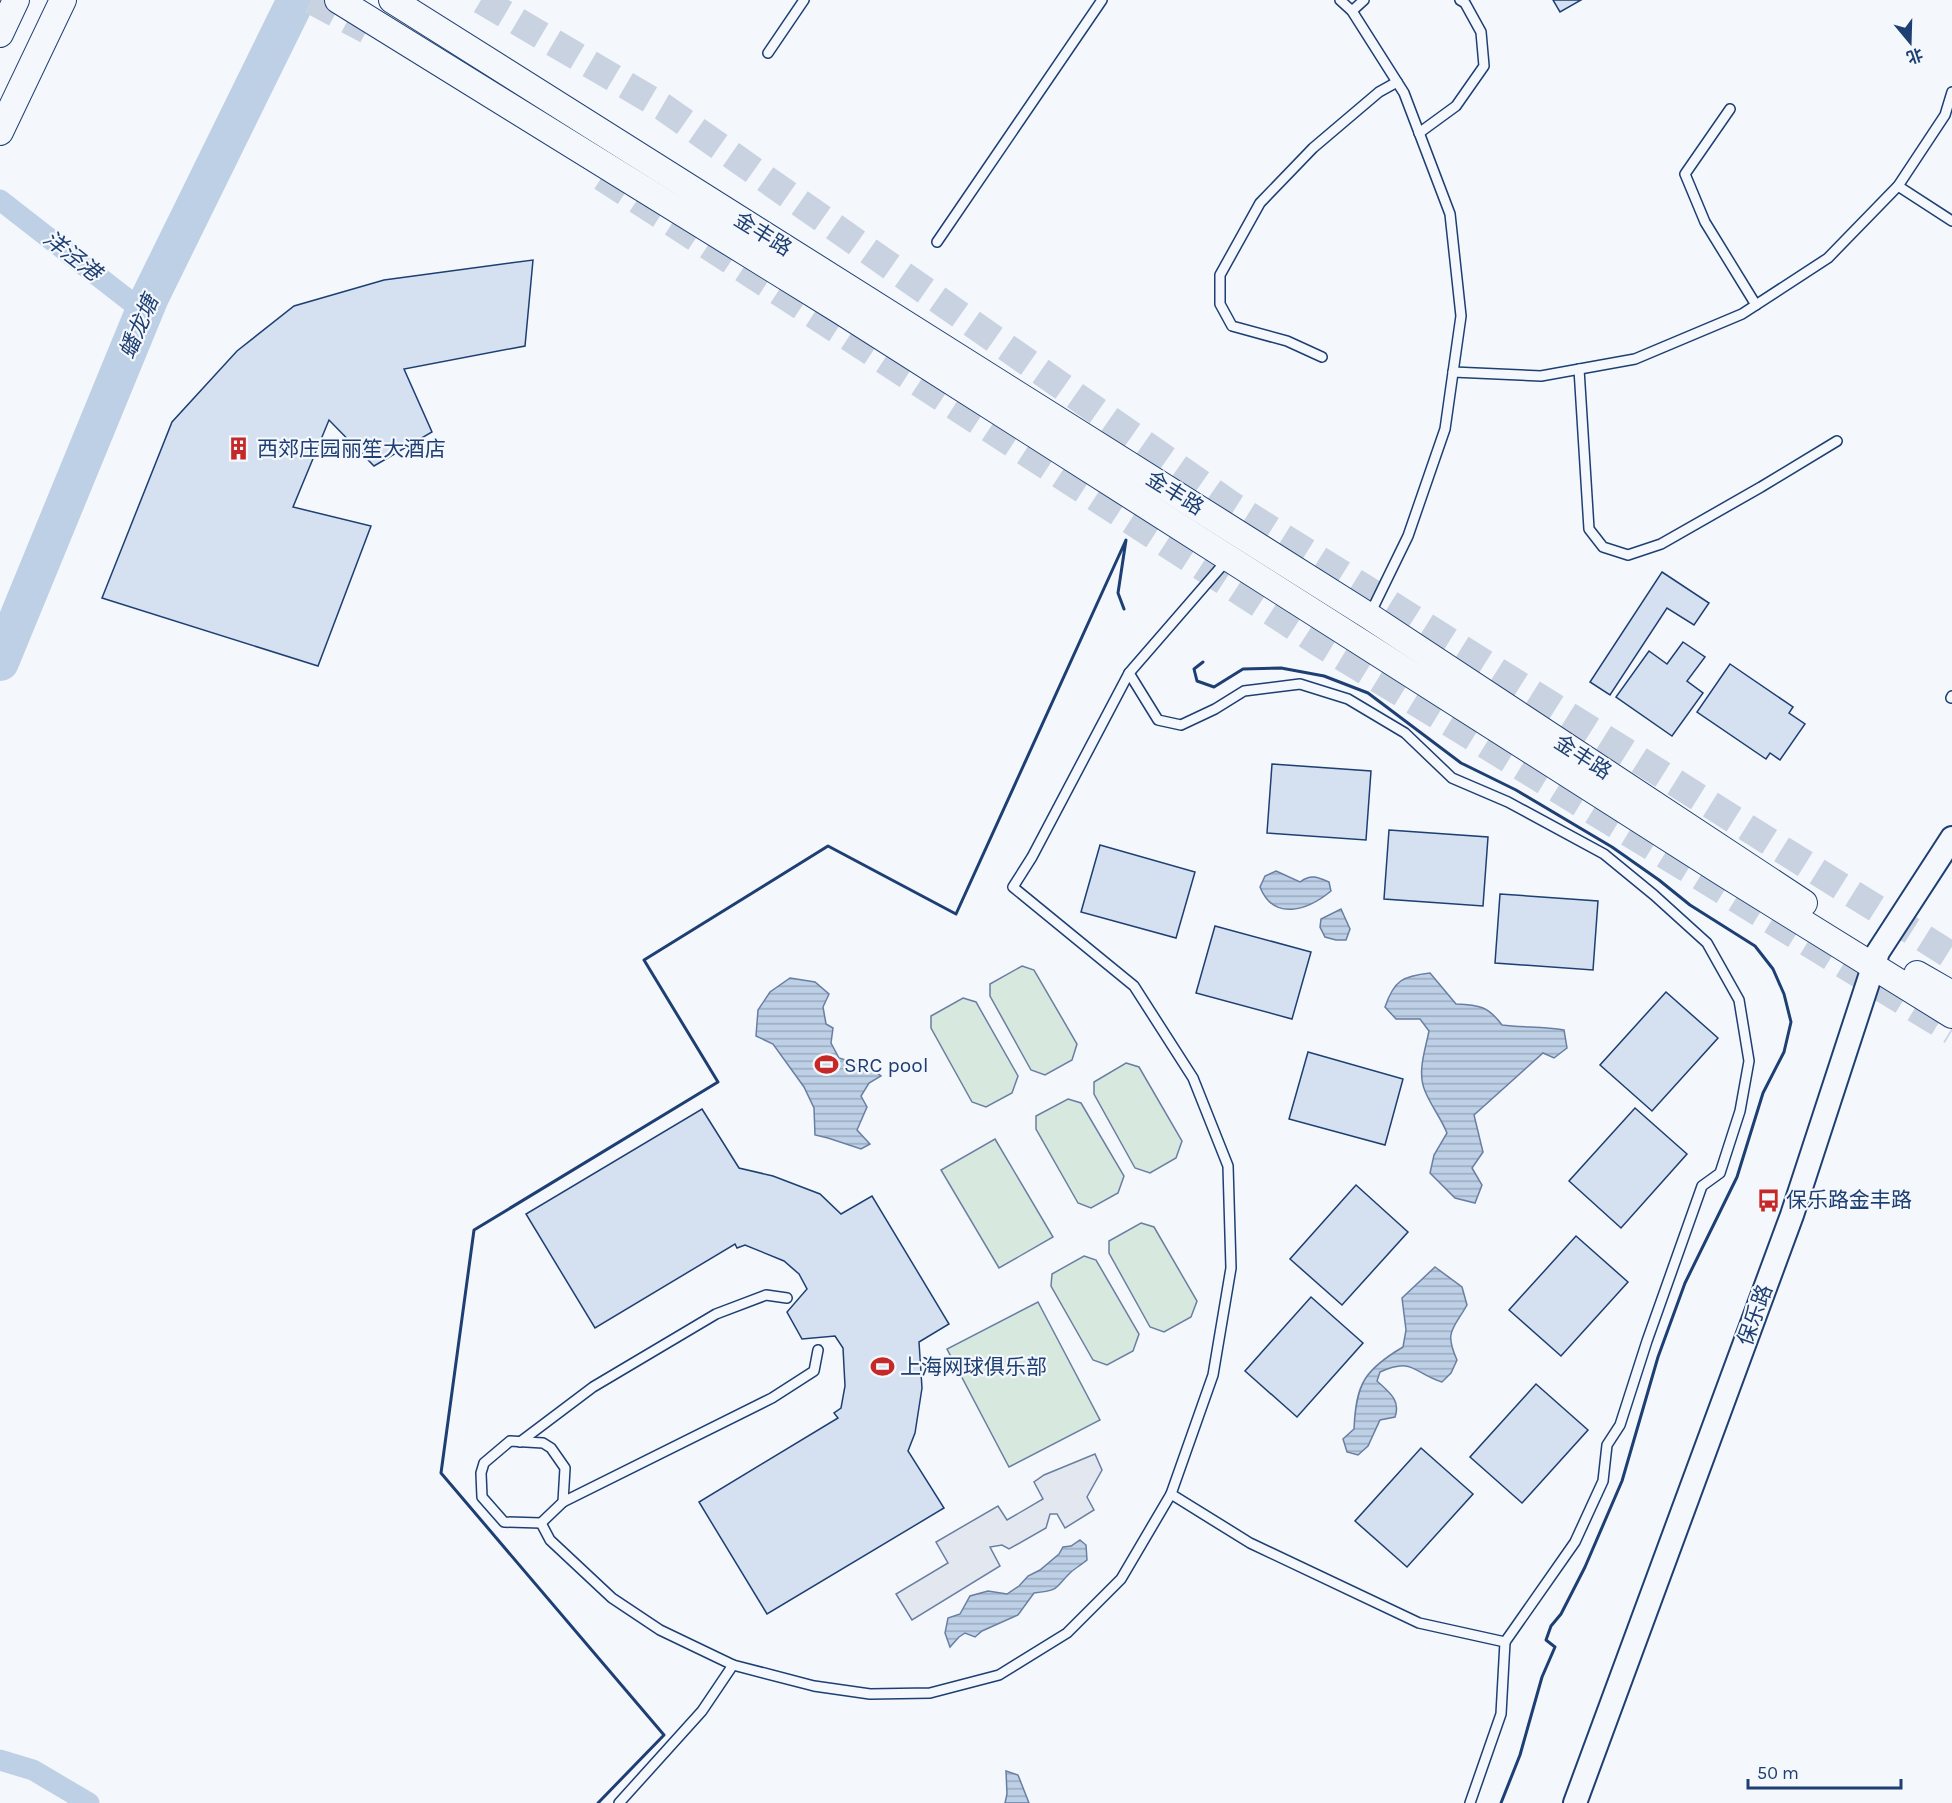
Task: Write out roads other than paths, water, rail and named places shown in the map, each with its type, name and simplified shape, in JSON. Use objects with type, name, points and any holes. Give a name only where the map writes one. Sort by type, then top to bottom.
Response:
[{"type":"main road","points":[[0,34],[16,0]]},
{"type":"main road","points":[[0,132],[63,0]]},
{"type":"main road","name":"金丰路","points":[[392,0],[1238,548],[1369,616],[1876,959],[1952,1015]]},
{"type":"main road","points":[[346,5],[819,297],[1238,548],[1876,959]]},
{"type":"main road","name":"金丰路","points":[[1876,959],[1952,994]]},
{"type":"street","name":"保乐路","points":[[1575,1803],[1788,1226],[1876,959],[1952,838]]},
{"type":"lane","points":[[768,53],[804,0]]},
{"type":"lane","points":[[937,242],[1101,0]]},
{"type":"lane","points":[[1340,0],[1352,11],[1404,93],[1450,214],[1461,316],[1445,429],[1408,536],[1369,616]]},
{"type":"lane","points":[[1352,11],[1364,0]]},
{"type":"lane","points":[[1419,134],[1456,106],[1484,66],[1482,32],[1465,3],[1460,0]]},
{"type":"lane","points":[[1322,357],[1287,341],[1232,326],[1220,304],[1220,275],[1260,203],[1313,148],[1379,92],[1397,82]]},
{"type":"lane","points":[[1453,372],[1541,376],[1635,359],[1742,314],[1828,258],[1898,186],[1945,115],[1952,92]]},
{"type":"lane","points":[[1730,109],[1685,174],[1705,222],[1756,305]]},
{"type":"lane","points":[[1898,186],[1952,221]]},
{"type":"lane","points":[[1579,369],[1589,529],[1603,547],[1628,555],[1661,544],[1761,488],[1837,441]]},
{"type":"lane","points":[[542,1523],[550,1540],[612,1598],[660,1629],[733,1665],[814,1686],[870,1694],[930,1693],[999,1676],[1067,1633],[1121,1579],[1171,1494],[1213,1375],[1231,1268],[1228,1166],[1193,1078],[1134,987],[1013,887],[1032,857],[1130,673],[1238,548]]},
{"type":"lane","points":[[1130,673],[1158,720],[1181,725],[1215,709],[1244,691],[1300,684],[1348,699],[1405,733],[1452,778],[1508,802],[1604,854],[1707,943],[1739,1000],[1749,1061],[1740,1111],[1720,1173],[1702,1186],[1620,1425],[1607,1445],[1603,1481],[1575,1542],[1505,1642],[1501,1714],[1470,1803]]},
{"type":"lane","points":[[520,1442],[593,1387],[716,1314],[766,1295],[787,1298]]},
{"type":"lane","points":[[563,1502],[565,1468],[551,1448],[543,1443],[510,1441],[484,1463],[481,1473],[482,1497],[504,1522],[542,1523],[563,1502],[772,1398],[814,1371],[818,1350]]},
{"type":"lane","points":[[1171,1494],[1250,1544],[1419,1623],[1505,1642]]},
{"type":"lane","points":[[619,1803],[702,1711],[733,1665]]},
{"type":"water","points":[[1276,871],[1300,882],[1311,877],[1321,879],[1329,882],[1331,891],[1302,907],[1283,909],[1266,898],[1260,887],[1265,876]]},
{"type":"water","points":[[1341,909],[1350,929],[1346,940],[1325,937],[1320,927],[1321,919]]},
{"type":"water","points":[[1430,973],[1456,1004],[1471,1005],[1487,1010],[1502,1025],[1564,1030],[1567,1048],[1554,1058],[1543,1053],[1474,1115],[1483,1152],[1472,1168],[1482,1185],[1475,1203],[1455,1198],[1430,1173],[1434,1155],[1447,1133],[1423,1084],[1422,1061],[1429,1031],[1420,1019],[1396,1019],[1385,1007],[1392,991],[1401,981]]},
{"type":"water","name":"SRC pool","points":[[790,978],[815,982],[829,994],[823,1007],[826,1024],[833,1028],[831,1043],[839,1058],[871,1068],[881,1076],[869,1083],[861,1096],[867,1107],[857,1130],[870,1144],[861,1149],[815,1135],[814,1108],[804,1087],[773,1044],[756,1036],[758,1010],[770,992]]},
{"type":"water","points":[[1435,1267],[1462,1287],[1467,1305],[1452,1331],[1451,1343],[1457,1360],[1451,1373],[1442,1382],[1407,1366],[1380,1372],[1377,1381],[1395,1401],[1395,1417],[1380,1420],[1368,1446],[1358,1455],[1347,1452],[1343,1439],[1354,1429],[1360,1389],[1379,1363],[1403,1347],[1406,1330],[1402,1298]]},
{"type":"water","points":[[1080,1540],[1086,1545],[1087,1560],[1057,1587],[1049,1591],[1034,1593],[1018,1615],[982,1631],[975,1637],[965,1633],[950,1647],[945,1633],[948,1618],[960,1614],[970,1596],[988,1591],[1007,1594],[1028,1576],[1040,1570],[1059,1554],[1063,1547],[1071,1546]]},
{"type":"water","points":[[1006,1771],[1018,1775],[1029,1803],[1005,1803]]},
{"type":"waterway","name":"蟠龙塘","points":[[0,662],[150,297],[296,0]]},
{"type":"waterway","name":"洋泾港","points":[[0,200],[144,312]]},
{"type":"waterway","points":[[0,1760],[33,1770],[89,1803]]},
{"type":"tunnel","points":[[311,0],[367,30]]},
{"type":"tunnel","points":[[481,0],[663,107],[1230,504],[1952,956]]},
{"type":"tunnel","points":[[602,177],[1318,642],[1952,1031]]},
{"type":"place","name":"西郊庄园丽笙大酒店","points":[[239,449]]},
{"type":"place","name":"SRC pool","points":[[826,1065]]},
{"type":"place","name":"保乐路金丰路","points":[[1768,1200]]},
{"type":"place","name":"上海网球俱乐部","points":[[882,1367]]}]
